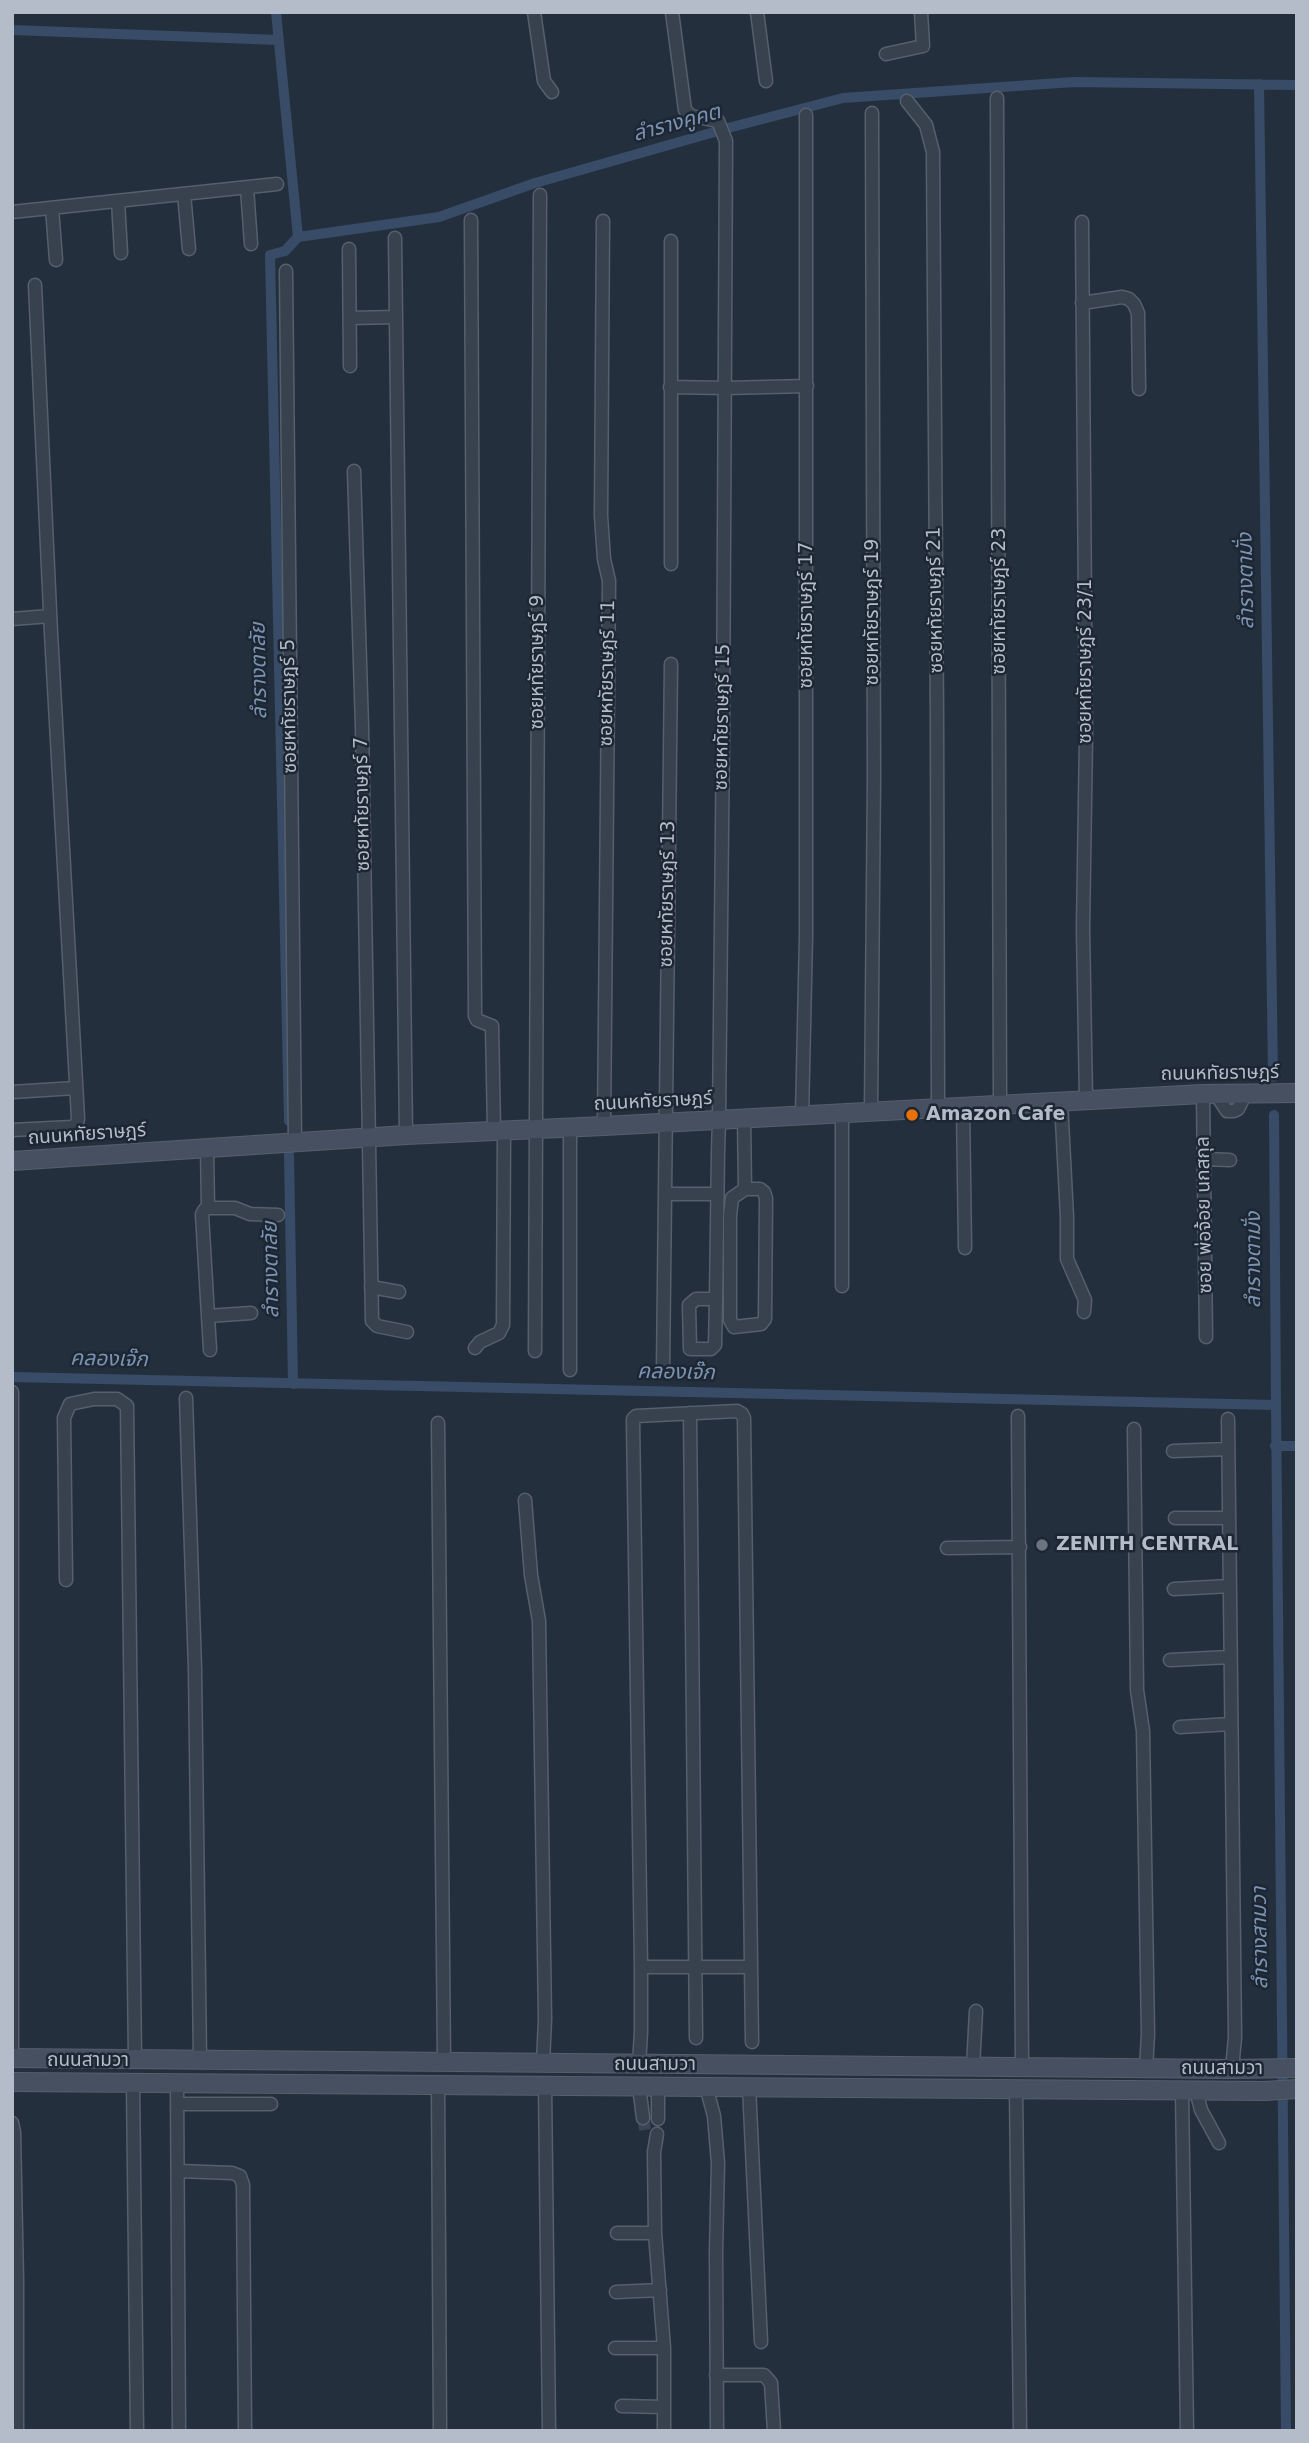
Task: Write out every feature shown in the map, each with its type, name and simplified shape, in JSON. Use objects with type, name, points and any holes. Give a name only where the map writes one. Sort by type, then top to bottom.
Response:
[{"type":"street","points":[[534,12],[544,81],[552,92]]},
{"type":"street","name":"ซอยหทัยราษฎร์ 15","points":[[672,12],[685,110],[691,116],[718,121],[726,135],[726,388],[716,1299]]},
{"type":"street","points":[[757,12],[766,81]]},
{"type":"street","points":[[886,54],[923,46],[921,12]]},
{"type":"street","name":"ซอยหทัยราษฎร์ 23","points":[[997,99],[1000,1104]]},
{"type":"street","name":"ซอยหทัยราษฎร์ 21","points":[[907,101],[926,125],[933,152],[937,1107]]},
{"type":"street","name":"ซอยหทัยราษฎร์ 19","points":[[872,113],[872,1111]]},
{"type":"street","name":"ซอยหทัยราษฎร์ 17","points":[[802,1116],[806,936],[806,115]]},
{"type":"street","points":[[12,212],[277,184]]},
{"type":"street","points":[[247,188],[251,244]]},
{"type":"street","points":[[184,194],[188,249]]},
{"type":"street","name":"ซอยหทัยราษฎร์ 9","points":[[535,1351],[540,194]]},
{"type":"street","points":[[118,201],[121,253]]},
{"type":"street","points":[[52,208],[56,260]]},
{"type":"street","points":[[471,220],[475,1016],[477,1020],[492,1026],[499,1130],[503,1325],[499,1333],[480,1342],[475,1348]]},
{"type":"street","name":"ซอยหทัยราษฎร์ 11","points":[[603,221],[601,516],[604,559],[609,581],[604,1126]]},
{"type":"street","name":"ซอยหทัยราษฎร์ 23/1","points":[[1082,222],[1086,531],[1083,928],[1086,1100]]},
{"type":"street","points":[[395,237],[406,1135]]},
{"type":"street","points":[[671,241],[671,564]]},
{"type":"street","points":[[349,249],[350,366]]},
{"type":"street","name":"ซอยหทัยราษฎร์ 5","points":[[286,271],[295,1141]]},
{"type":"street","points":[[12,1130],[72,1127],[77,1124],[78,1118],[35,285]]},
{"type":"street","points":[[1082,303],[1122,297],[1134,304],[1138,313],[1139,389]]},
{"type":"street","points":[[350,318],[396,317]]},
{"type":"street","points":[[670,387],[807,386]]},
{"type":"street","name":"ซอยหทัยราษฎร์ 7","points":[[354,471],[362,727],[372,1321],[374,1325],[407,1332]]},
{"type":"street","points":[[12,619],[50,616]]},
{"type":"street","name":"ซอยหทัยราษฎร์ 13","points":[[663,1370],[671,664]]},
{"type":"street","points":[[12,1092],[75,1088]]},
{"type":"street","name":"ถนนหทัยราษฎร์","points":[[12,1161],[499,1130],[1209,1093],[1297,1093]]},
{"type":"street","name":"ซอย พ่อจ้อย นกสกุล","points":[[1206,1337],[1204,1160],[1209,1093]]},
{"type":"street","points":[[1061,1101],[1067,1259],[1085,1300],[1084,1312]]},
{"type":"street","points":[[963,1106],[965,1248]]},
{"type":"street","points":[[842,1113],[842,1286]]},
{"type":"street","points":[[744,1119],[745,1189]]},
{"type":"street","points":[[570,1128],[570,1370]]},
{"type":"street","points":[[206,1147],[208,1208]]},
{"type":"street","points":[[1204,1160],[1230,1160]]},
{"type":"street","points":[[745,1189],[760,1189],[766,1198],[765,1319],[761,1324],[734,1327],[730,1320],[730,1216],[732,1198],[745,1189]]},
{"type":"street","points":[[665,1194],[717,1194]]},
{"type":"street","points":[[210,1350],[202,1211],[208,1208],[235,1208],[250,1214],[278,1215]]},
{"type":"street","points":[[371,1287],[399,1292]]},
{"type":"street","points":[[208,1316],[251,1313]]},
{"type":"street","points":[[12,1392],[12,2047]]},
{"type":"street","points":[[186,1398],[195,1669],[200,2060]]},
{"type":"street","points":[[66,1580],[64,1418],[70,1404],[93,1399],[117,1399],[127,1406],[135,2059]]},
{"type":"street","points":[[639,2064],[641,1967],[636,1416],[737,1411],[744,1418],[752,2042]]},
{"type":"street","points":[[690,1413],[696,2038]]},
{"type":"street","points":[[1018,1416],[1022,2067]]},
{"type":"street","points":[[1228,1419],[1235,2037],[1232,2069]]},
{"type":"street","points":[[438,1423],[444,2062]]},
{"type":"street","points":[[1134,1429],[1137,1690],[1143,1731],[1148,2034],[1146,2069]]},
{"type":"street","points":[[1173,1451],[1228,1449]]},
{"type":"street","points":[[525,1500],[531,1574],[539,1621],[545,2019],[543,2063]]},
{"type":"street","points":[[1175,1518],[1229,1518]]},
{"type":"street","points":[[947,1548],[1020,1547]]},
{"type":"street","points":[[1174,1588],[1230,1586]]},
{"type":"street","points":[[1170,1660],[1230,1657]]},
{"type":"street","points":[[1180,1727],[1231,1724]]},
{"type":"street","points":[[641,1967],[751,1967]]},
{"type":"street","points":[[974,2067],[976,2011]]},
{"type":"street","name":"ถนนสามวา","points":[[12,2058],[1259,2070],[1295,2068]]},
{"type":"street","points":[[485,2085],[486,2063]]},
{"type":"street","name":"ถนนสามวา","points":[[12,2082],[1265,2091],[1296,2089]]},
{"type":"street","points":[[133,2083],[137,2431]]},
{"type":"street","points":[[177,2083],[179,2431]]},
{"type":"street","points":[[438,2085],[440,2431]]},
{"type":"street","points":[[545,2085],[549,2431]]},
{"type":"street","points":[[639,2086],[643,2115],[659,2116],[658,2086]]},
{"type":"street","points":[[706,2086],[714,2116],[718,2163],[717,2431]]},
{"type":"street","points":[[748,2086],[761,2342]]},
{"type":"street","points":[[1016,2088],[1020,2431]]},
{"type":"street","points":[[1189,2090],[1219,2143]]},
{"type":"street","points":[[1187,2431],[1189,2090]]},
{"type":"street","points":[[179,2104],[271,2104]]},
{"type":"street","points":[[12,2123],[17,2281],[17,2431]]},
{"type":"street","points":[[652,2134],[655,2233],[664,2348],[664,2431]]},
{"type":"street","points":[[179,2171],[232,2173],[240,2176],[243,2185],[245,2431]]},
{"type":"street","points":[[617,2233],[655,2233]]},
{"type":"street","points":[[617,2292],[660,2290]]},
{"type":"street","points":[[615,2348],[664,2348]]},
{"type":"street","points":[[716,2375],[764,2375],[771,2383],[774,2431]]},
{"type":"street","points":[[622,2406],[664,2407]]},
{"type":"waterway","name":"ลำรางคูคต","points":[[276,12],[298,237],[439,217],[535,183],[843,98],[1074,82],[1297,85]]},
{"type":"waterway","points":[[12,30],[279,40]]},
{"type":"waterway","name":"ลำรางตามั่ง","points":[[1259,84],[1273,1077]]},
{"type":"waterway","name":"ลำรางตาลัย","points":[[289,1121],[270,255],[285,251],[298,237]]},
{"type":"waterway","name":"ลำรางตามั่ง","points":[[1274,1115],[1276,1405]]},
{"type":"waterway","name":"ลำรางตาลัย","points":[[289,1155],[293,1384]]},
{"type":"waterway","name":"คลองเจ๊ก","points":[[12,1377],[1276,1405],[1286,2431]]},
{"type":"waterway","name":"คลองเจ๊ก","points":[[1275,1446],[1297,1446]]},
{"type":"tunnel","points":[[643,2118],[646,2134]]},
{"type":"place","name":"Amazon Cafe","points":[[912,1115]]},
{"type":"place","name":"ZENITH CENTRAL","points":[[1042,1545]]},
{"type":"water label","name":"ลำรางสามวา","points":[[1261,1938]]}]
